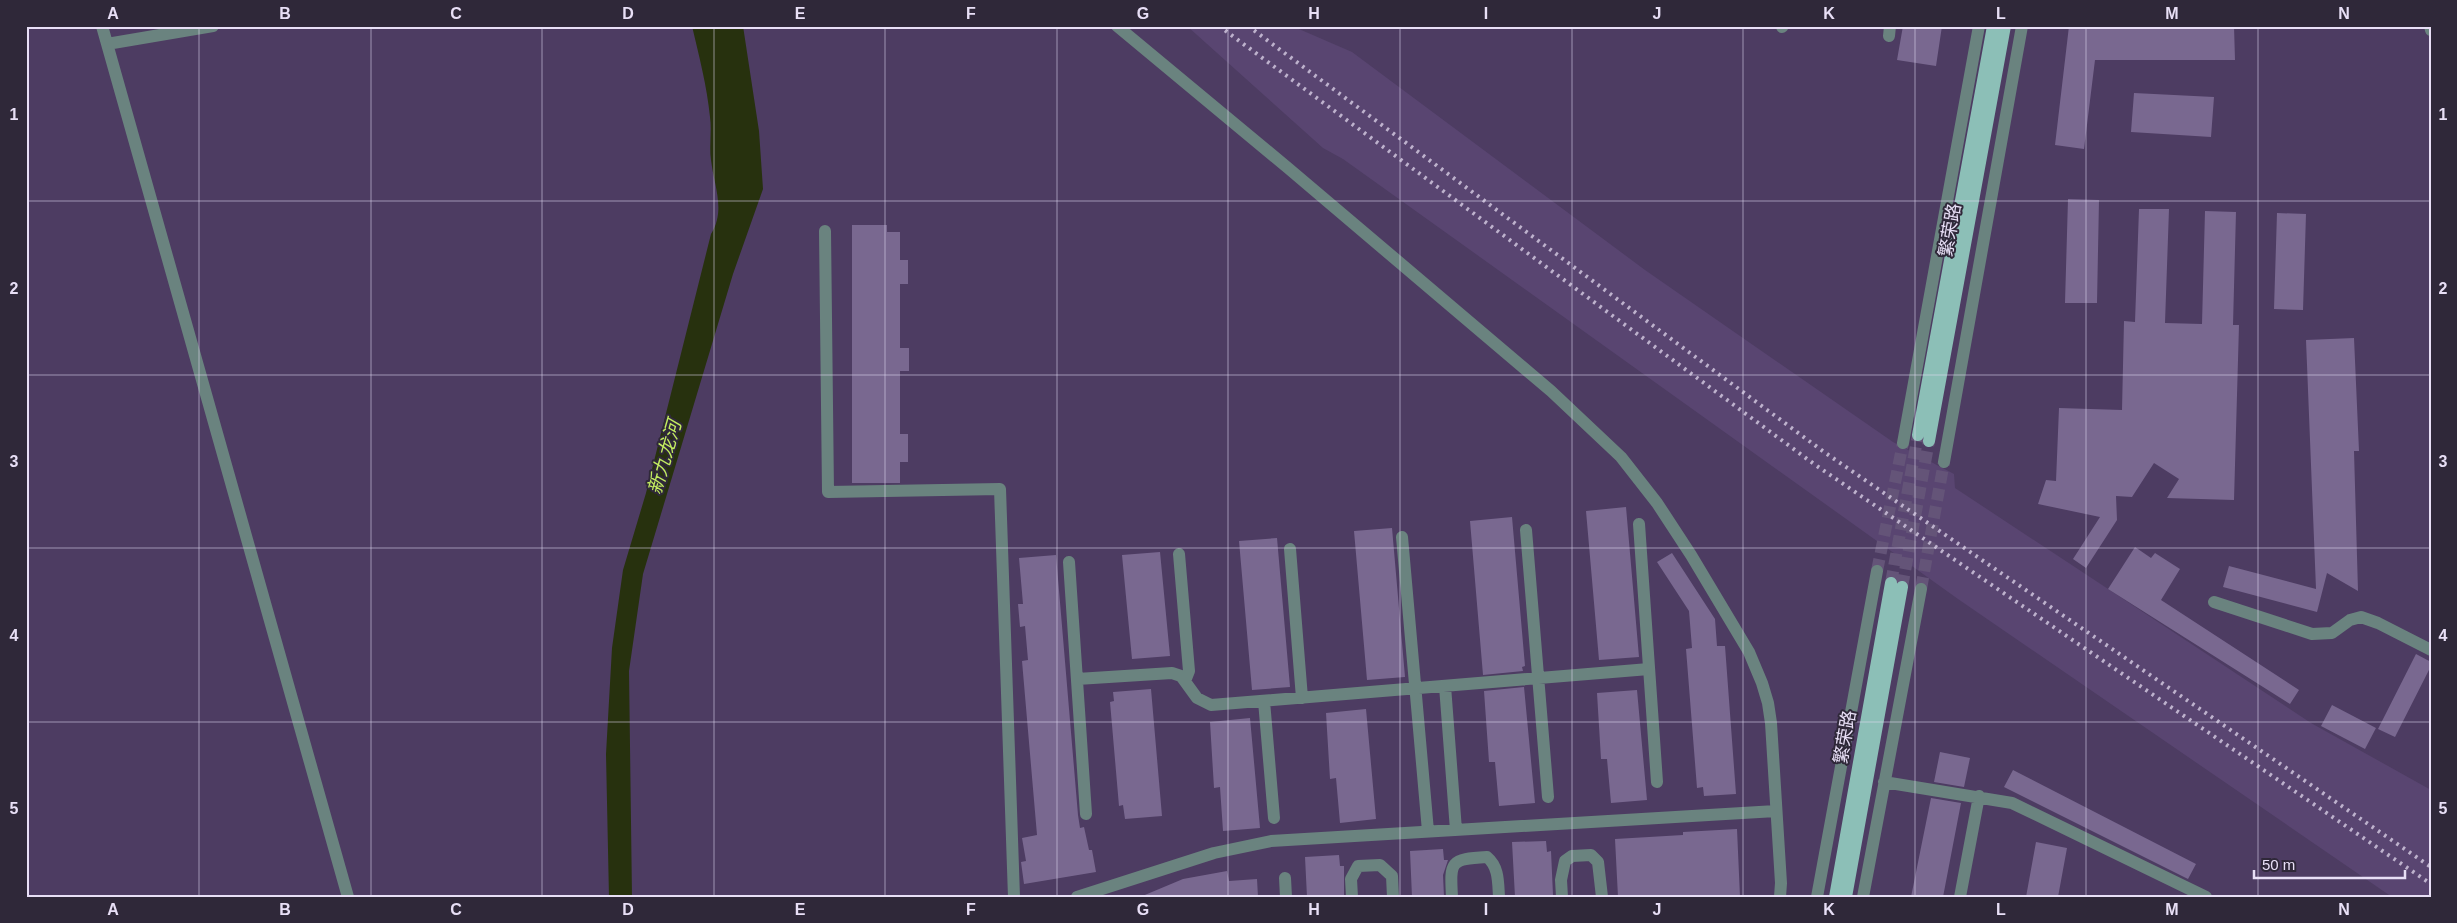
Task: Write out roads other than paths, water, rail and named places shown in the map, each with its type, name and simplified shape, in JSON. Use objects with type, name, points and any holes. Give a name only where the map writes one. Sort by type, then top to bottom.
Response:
[{"type":"main road","name":"繁荣路","points":[[1993,26],[1924,438],[2005,26]]},
{"type":"main road","name":"繁荣路","points":[[1835,897],[1897,585],[1846,897]]},
{"type":"street","points":[[102,26],[348,897]]},
{"type":"street","points":[[107,44],[213,26]]},
{"type":"street","points":[[1117,26],[1266,149],[1551,391],[1622,457],[1657,503],[1691,555],[1749,652],[1768,703],[1780,897]]},
{"type":"street","points":[[1903,443],[1979,26]]},
{"type":"street","points":[[1944,462],[2022,26]]},
{"type":"street","points":[[2430,26],[2431,30]]},
{"type":"street","points":[[825,231],[828,492],[1000,489],[1014,897]]},
{"type":"street","points":[[1639,524],[1657,782]]},
{"type":"street","points":[[1526,530],[1548,797]]},
{"type":"street","points":[[1402,537],[1428,832]]},
{"type":"street","points":[[1290,549],[1302,698]]},
{"type":"street","points":[[1179,554],[1189,671],[1185,682]]},
{"type":"street","points":[[1069,562],[1086,814]]},
{"type":"street","points":[[1817,897],[1877,570]]},
{"type":"street","points":[[1863,897],[1921,589]]},
{"type":"street","points":[[2214,602],[2312,634],[2332,633],[2350,620],[2361,617],[2378,623],[2431,650]]},
{"type":"street","points":[[1077,679],[1172,673],[1182,676],[1197,698],[1211,705],[1649,669]]},
{"type":"street","points":[[1445,686],[1456,830]]},
{"type":"street","points":[[1264,701],[1274,818]]},
{"type":"street","points":[[1884,782],[1979,796],[2012,803],[2206,897]]},
{"type":"street","points":[[1960,897],[1979,796]]},
{"type":"street","points":[[1077,897],[1240,846],[1271,841],[1776,811]]},
{"type":"street","points":[[1562,897],[1561,880],[1565,861],[1572,856],[1591,855],[1598,862],[1602,897]]},
{"type":"street","points":[[1452,897],[1451,872],[1456,861],[1463,858],[1487,857],[1493,862],[1498,874],[1498,897]]},
{"type":"street","points":[[1352,897],[1351,879],[1354,870],[1358,866],[1380,865],[1392,876],[1393,897]]},
{"type":"street","points":[[1285,878],[1286,897]]},
{"type":"water","name":"新九龙河","points":[[692,26],[743,26],[759,131],[763,189],[733,274],[643,574],[629,671],[632,897],[609,897],[606,754],[612,648],[623,570],[646,493],[711,234],[718,216],[718,198],[710,155],[711,122],[709,105]]},
{"type":"tunnel","points":[[1891,583],[1918,435]]},
{"type":"tunnel","points":[[1902,587],[1929,441]]},
{"type":"tunnel","points":[[1877,571],[1903,443]]},
{"type":"tunnel","points":[[1921,589],[1944,462]]},
{"type":"railway","points":[[1219,26],[1814,464],[2431,884]]},
{"type":"railway","points":[[1248,26],[1824,452],[2431,867]]}]
